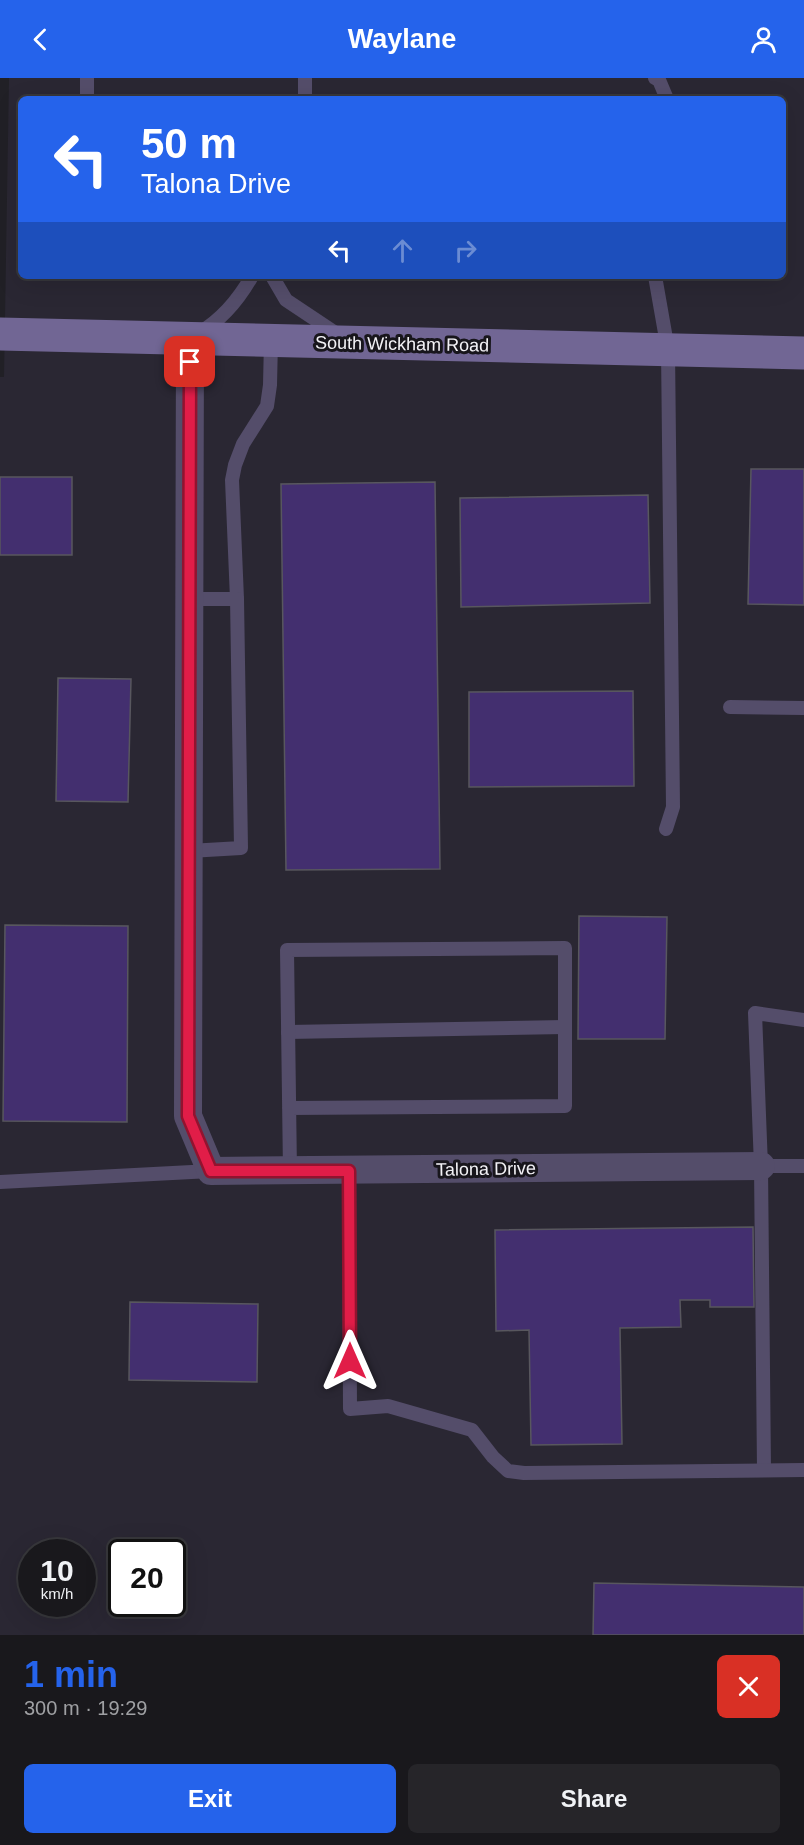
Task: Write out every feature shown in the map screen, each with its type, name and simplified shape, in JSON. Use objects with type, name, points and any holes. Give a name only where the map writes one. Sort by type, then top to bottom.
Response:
[{"type":"main road","name":"South Wickham Road","points":[[0,334],[804,353]]},
{"type":"street","points":[[190,339],[188,1116],[211,1171]]},
{"type":"street","name":"Talona Drive","points":[[211,1171],[761,1167]]},
{"type":"lane","points":[[87,78],[87,96]]},
{"type":"lane","points":[[305,96],[306,78]]},
{"type":"lane","points":[[655,78],[659,80],[666,96]]},
{"type":"lane","points":[[190,339],[223,316],[240,297],[250,279]]},
{"type":"lane","points":[[274,279],[286,300],[315,321],[352,342]]},
{"type":"lane","points":[[656,279],[668,350],[673,807],[666,829]]},
{"type":"lane","points":[[189,851],[241,848],[237,599],[232,480],[243,444],[267,406],[271,341]]},
{"type":"lane","points":[[189,598],[237,599]]},
{"type":"lane","points":[[730,707],[804,708]]},
{"type":"lane","points":[[289,1108],[565,1106],[565,948],[287,951],[289,1108],[290,1171]]},
{"type":"lane","points":[[764,1470],[761,1167],[755,1013],[804,1020]]},
{"type":"lane","points":[[288,1032],[565,1027]]},
{"type":"lane","points":[[761,1167],[804,1166]]},
{"type":"lane","name":"Talona Drive","points":[[0,1182],[211,1171]]},
{"type":"lane","points":[[349,1171],[350,1409],[388,1406],[472,1430],[493,1457],[508,1471],[524,1473],[804,1470]]},
{"type":"shaded area","points":[[9,78],[804,78],[804,1635],[0,1635],[0,377],[4,377]]},
{"type":"building","points":[[751,469],[804,469],[804,605],[748,604]]},
{"type":"building","points":[[0,477],[72,477],[72,555],[0,555]]},
{"type":"building","points":[[435,482],[440,869],[286,870],[281,484]]},
{"type":"building","points":[[648,495],[650,603],[461,607],[460,498]]},
{"type":"building","points":[[58,678],[131,679],[128,802],[56,801]]},
{"type":"building","points":[[633,691],[634,786],[469,787],[469,692]]},
{"type":"building","points":[[579,916],[667,917],[665,1039],[578,1039]]},
{"type":"building","points":[[5,925],[128,926],[127,1122],[3,1121]]},
{"type":"building","points":[[753,1227],[754,1307],[710,1307],[710,1300],[680,1300],[681,1327],[620,1328],[622,1444],[531,1445],[529,1330],[496,1331],[495,1230]]},
{"type":"building","points":[[130,1302],[258,1304],[257,1382],[129,1380]]},
{"type":"building","points":[[594,1583],[804,1587],[804,1635],[593,1635]]},
{"type":"route","points":[[190,362],[188,1116],[211,1171],[349,1171],[350,1361]]}]
